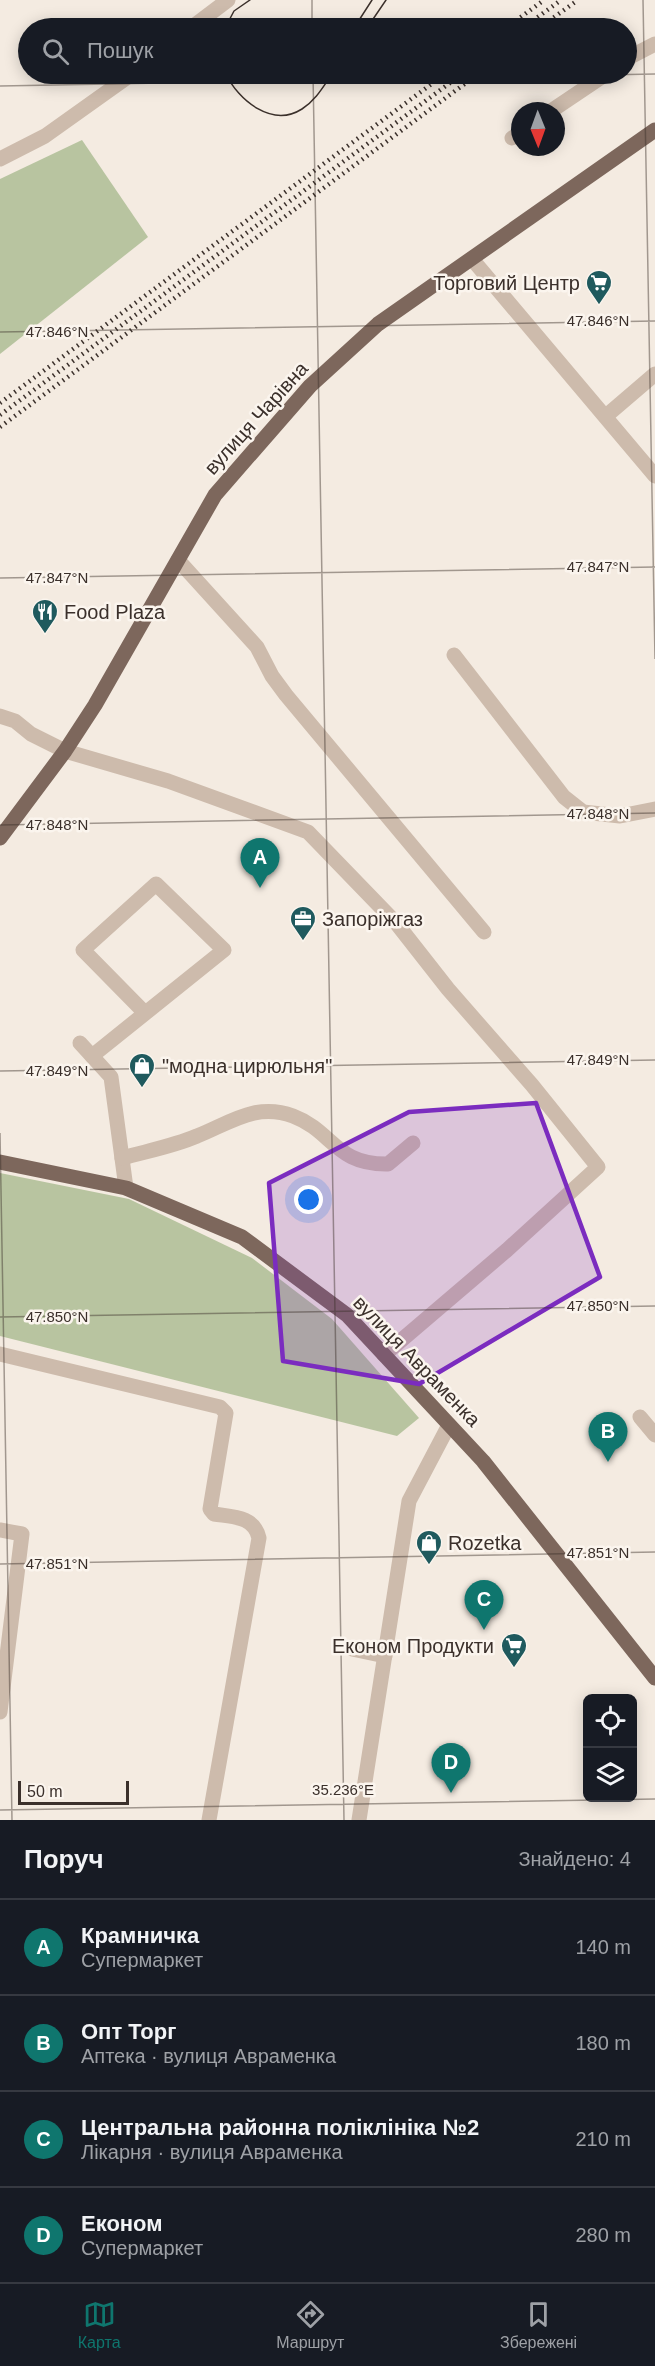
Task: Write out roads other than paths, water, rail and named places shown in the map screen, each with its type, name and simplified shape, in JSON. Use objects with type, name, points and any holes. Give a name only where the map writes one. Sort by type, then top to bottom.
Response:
[{"type":"main road","name":"вулиця Чарівна","points":[[0,838],[65,751],[94,705],[215,495],[310,386],[378,324],[655,130]]},
{"type":"main road","name":"вулиця Авраменка","points":[[0,1162],[126,1188],[242,1237],[347,1315],[483,1461],[655,1678]]},
{"type":"street","points":[[204,18],[228,0]]},
{"type":"street","points":[[637,54],[655,45]]},
{"type":"street","points":[[0,159],[45,136],[118,84]]},
{"type":"street","points":[[564,102],[591,84]]},
{"type":"street","points":[[472,259],[655,476]]},
{"type":"street","points":[[606,416],[655,374]]},
{"type":"street","points":[[178,560],[257,647],[272,676],[286,695],[484,932]]},
{"type":"street","points":[[454,656],[564,797],[583,812],[620,816],[655,809]]},
{"type":"street","points":[[0,716],[15,721],[30,734],[65,751],[168,781],[308,832],[397,924],[448,989],[532,1085],[598,1167],[507,1250],[384,1355]]},
{"type":"street","points":[[92,1056],[224,950],[156,884],[83,950],[145,1013]]},
{"type":"street","points":[[80,1043],[111,1077],[126,1188]]},
{"type":"street","points":[[122,1158],[197,1137],[246,1113],[263,1110],[294,1116],[324,1136],[352,1160],[388,1164],[413,1143]]},
{"type":"street","points":[[0,1353],[220,1407],[226,1413],[210,1509],[214,1514],[247,1519],[256,1527],[259,1538],[209,1820]]},
{"type":"street","points":[[640,1417],[655,1436]]},
{"type":"street","points":[[359,1820],[409,1501],[449,1425]]},
{"type":"street","points":[[0,1530],[22,1534],[0,1712]]},
{"type":"street","points":[[352,1650],[385,1656]]},
{"type":"tram line","points":[[230,18],[234,11],[250,0]]},
{"type":"tram line","points":[[360,18],[372,0]]},
{"type":"tram line","points":[[374,18],[386,0]]},
{"type":"tram line","points":[[231,84],[247,102],[268,113],[279,115],[291,114],[302,109],[311,102],[325,84]]},
{"type":"railway","points":[[520,18],[544,0]]},
{"type":"railway","points":[[537,18],[561,0]]},
{"type":"railway","points":[[553,18],[578,0]]},
{"type":"railway","points":[[0,403],[431,84]]},
{"type":"railway","points":[[0,415],[448,84]]},
{"type":"railway","points":[[0,427],[464,84]]},
{"type":"place","name":"Торговий Центр","points":[[599,306]]},
{"type":"place","name":"Food Plaza","points":[[45,635]]},
{"type":"place","name":"Крамничка","points":[[260,888]]},
{"type":"place","name":"Запоріжгаз","points":[[303,942]]},
{"type":"place","name":"\"модна цирюльня\"","points":[[142,1089]]},
{"type":"place","name":"Опт Торг","points":[[608,1462]]},
{"type":"place","name":"Rozetka","points":[[429,1566]]},
{"type":"place","name":"Центральна районна поліклініка №2","points":[[484,1630]]},
{"type":"place","name":"Економ Продукти","points":[[514,1669]]},
{"type":"place","name":"Економ","points":[[451,1793]]}]
